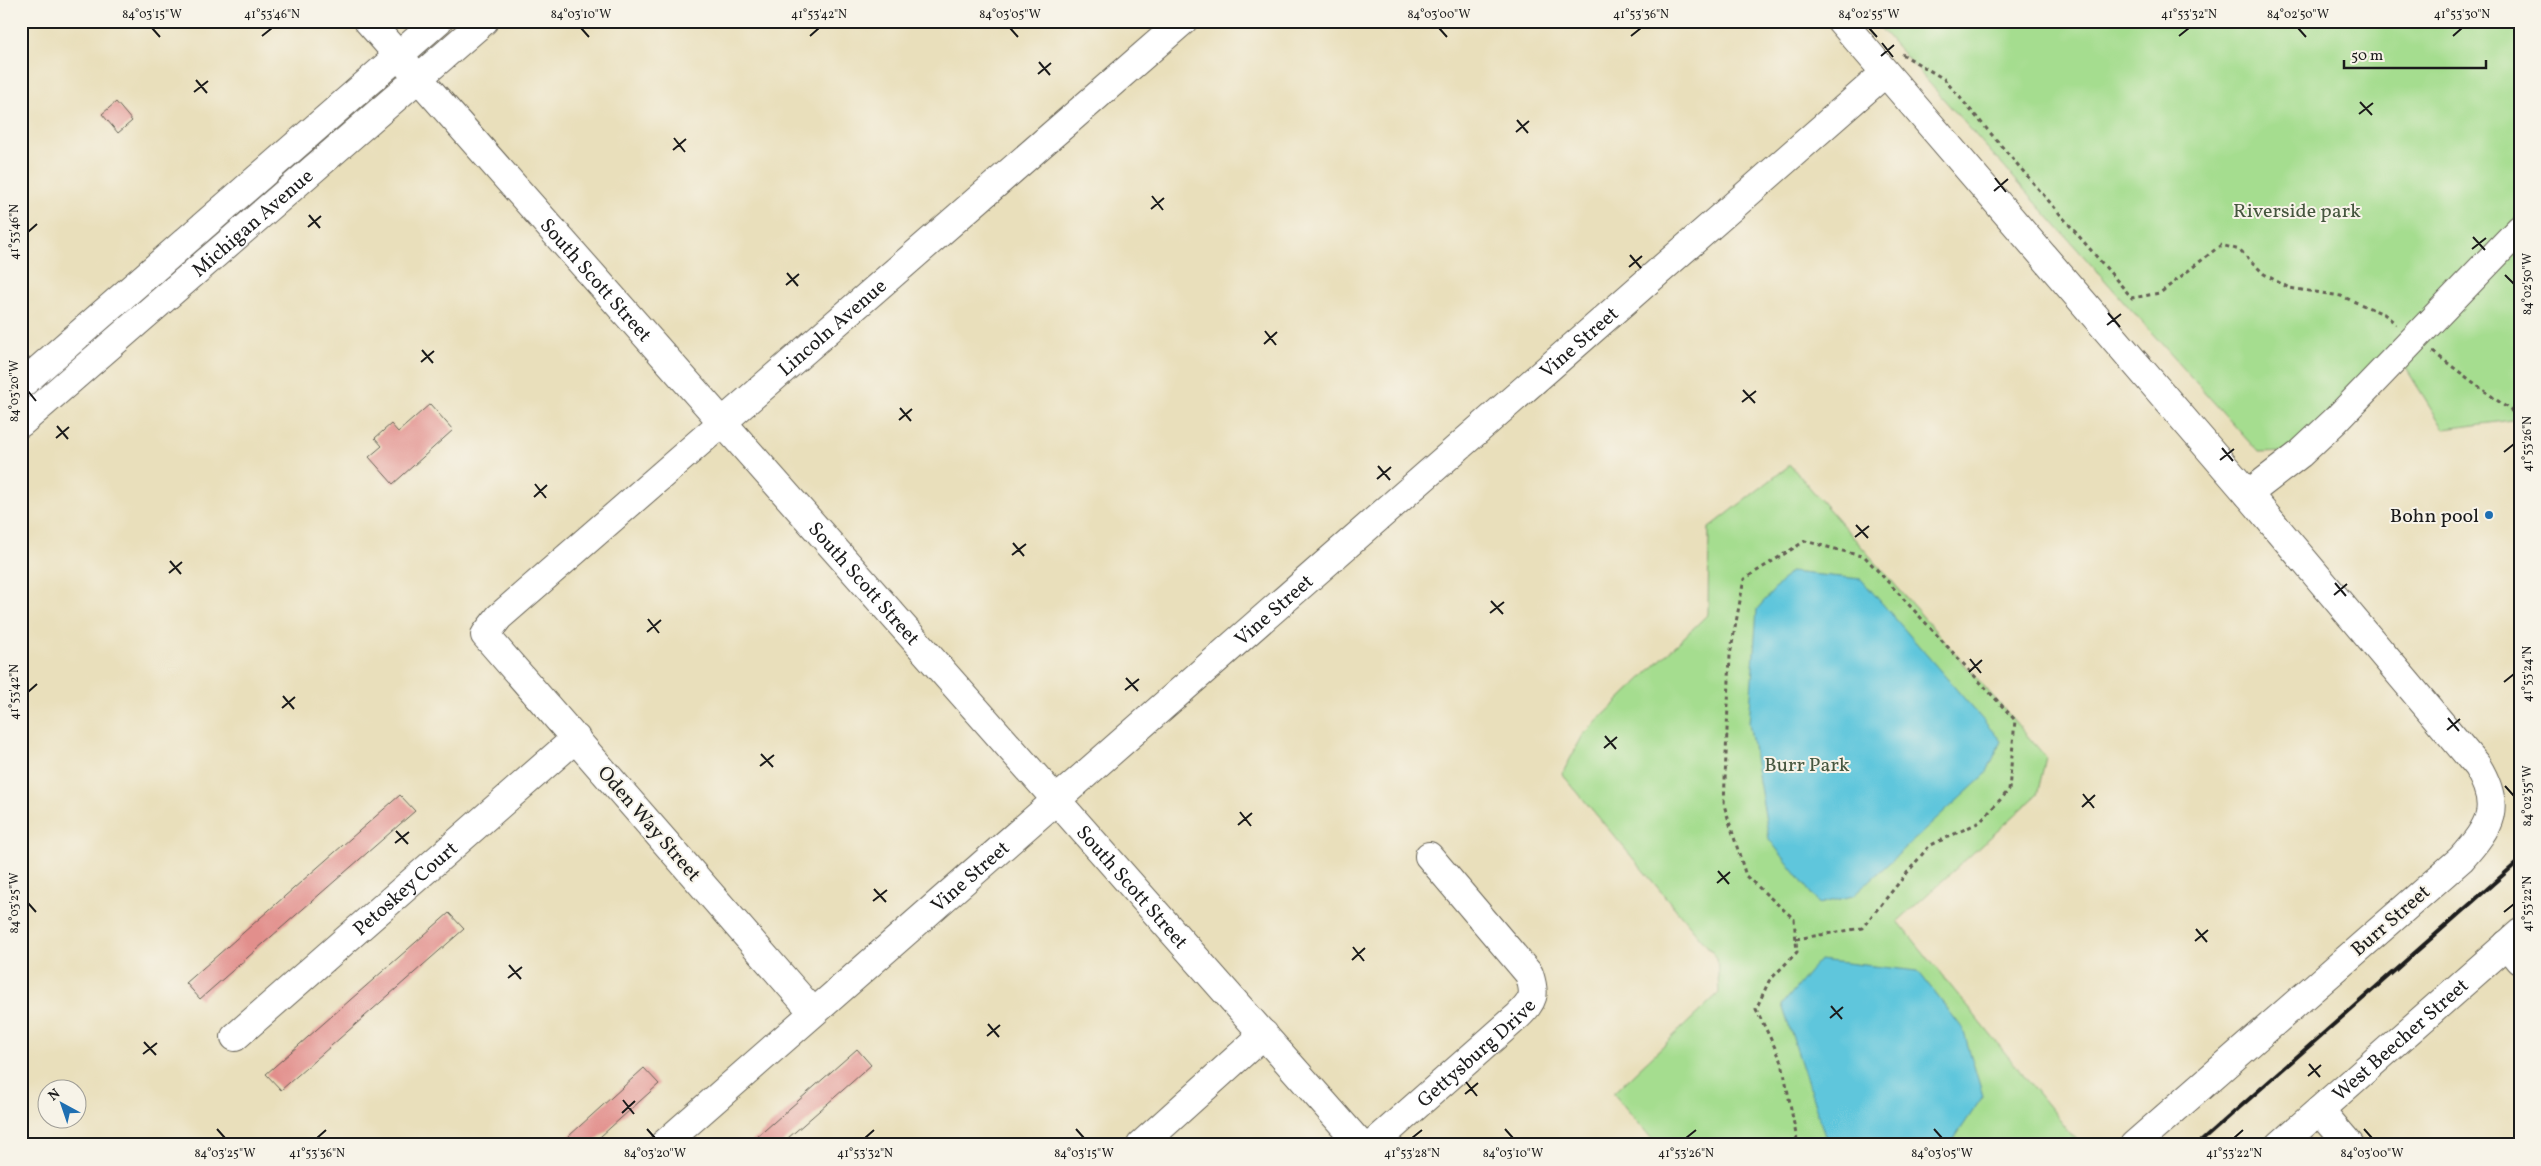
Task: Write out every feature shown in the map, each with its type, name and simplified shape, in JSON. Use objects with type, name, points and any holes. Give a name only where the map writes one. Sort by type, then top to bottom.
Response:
[{"type":"street","name":"South Scott Street","points":[[368,21],[1361,1145]]},
{"type":"street","name":"Michigan Avenue","points":[[21,385],[438,21]]},
{"type":"street","name":"Michigan Avenue","points":[[21,424],[484,21]]},
{"type":"street","name":"Lincoln Avenue","points":[[485,635],[499,617],[1183,21]]},
{"type":"street","name":"Burr Street","points":[[1841,21],[1890,62],[2248,494],[2477,766],[2487,782],[2491,796],[2491,811],[2479,838],[2461,859],[2134,1145]]},
{"type":"street","name":"Vine Street","points":[[662,1145],[1056,800],[1890,62]]},
{"type":"street","points":[[2248,494],[2300,454],[2520,229]]},
{"type":"street","name":"Oden Way Street","points":[[485,635],[814,1012]]},
{"type":"street","name":"Petoskey Court","points":[[235,1037],[576,738]]},
{"type":"street","name":"Gettysburg Drive","points":[[1372,1145],[1518,1016],[1530,1003],[1534,990],[1529,974],[1429,856]]},
{"type":"street","name":"West Beecher Street","points":[[2280,1145],[2516,946]]},
{"type":"street","points":[[1141,1145],[1264,1034]]},
{"type":"street","points":[[2320,1110],[2350,1145]]},
{"type":"path","points":[[1890,62],[1944,79],[2132,298],[2160,293],[2221,244],[2240,250],[2264,274],[2289,288],[2340,296],[2384,314],[2514,413],[2520,412]]},
{"type":"path","points":[[1796,939],[1862,928],[1929,846],[1980,822],[2009,790],[2015,720],[1865,557],[1805,541],[1744,579],[1730,655],[1724,805],[1746,876],[1794,918],[1797,952],[1769,981],[1756,1009],[1782,1062],[1798,1145]]},
{"type":"green space","name":"Riverside park","points":[[1874,21],[2520,21],[2520,419],[2444,429],[2404,365],[2286,451],[2258,452]]},
{"type":"green space","name":"Burr Park","points":[[1790,465],[2046,757],[2037,795],[1898,921],[2080,1145],[1657,1145],[1613,1093],[1719,993],[1717,958],[1562,774],[1583,735],[1708,614],[1709,528]]},
{"type":"water","points":[[1790,572],[1861,579],[2001,741],[1986,774],[1853,896],[1819,904],[1769,839],[1749,723],[1757,609]]},
{"type":"water","points":[[1819,960],[1918,971],[1963,1029],[1983,1096],[1950,1145],[1828,1145],[1782,1005]]},
{"type":"building","points":[[116,102],[132,121],[118,133],[102,114]]},
{"type":"building","points":[[430,404],[453,430],[393,484],[369,457],[382,446],[375,438],[391,424],[398,432]]},
{"type":"building","points":[[400,795],[415,811],[200,999],[186,983]]},
{"type":"building","points":[[449,913],[464,929],[281,1090],[266,1074]]},
{"type":"building","points":[[857,1049],[871,1065],[851,1083],[780,1145],[748,1145]]},
{"type":"building","points":[[644,1068],[659,1084],[591,1145],[559,1145]]},
{"type":"railway","points":[[2197,1145],[2520,860]]},
{"type":"place","name":"Bohn pool","points":[[2489,515]]}]
